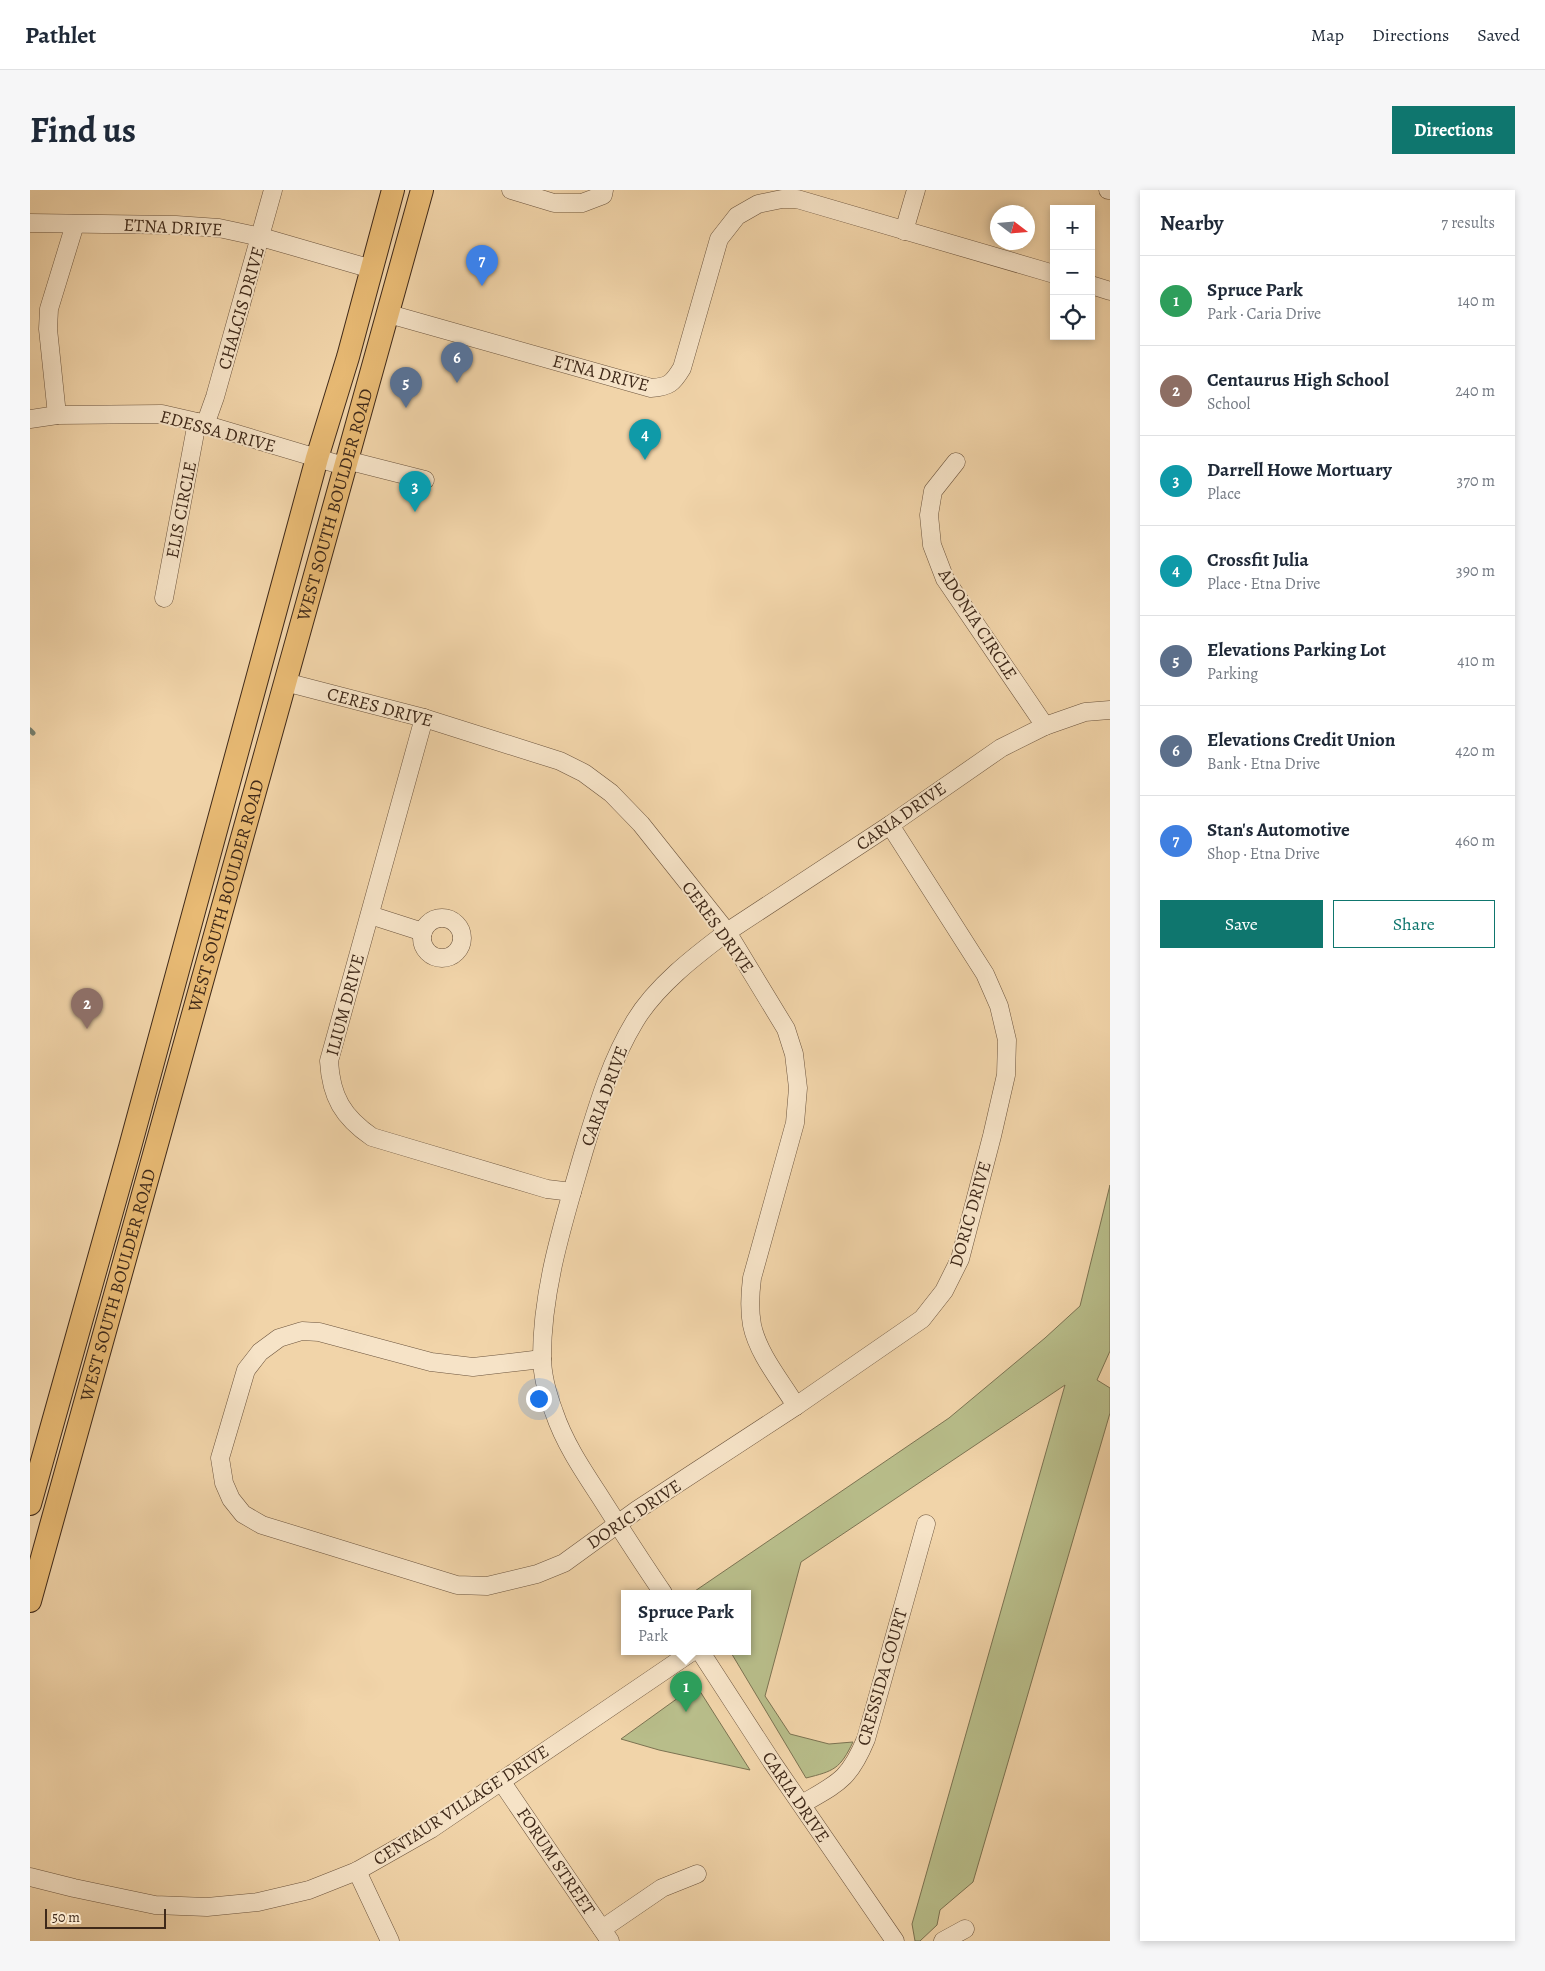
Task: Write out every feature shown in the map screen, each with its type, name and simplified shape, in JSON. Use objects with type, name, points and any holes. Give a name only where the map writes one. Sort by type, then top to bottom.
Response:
[{"type":"main road","name":"WEST SOUTH BOULDER ROAD","points":[[30,1504],[136,1128],[317,458],[348,356],[393,190]]},
{"type":"main road","name":"WEST SOUTH BOULDER ROAD","points":[[30,1601],[422,190]]},
{"type":"street","name":"CHALCIS DRIVE","points":[[201,423],[215,397],[273,190]]},
{"type":"street","points":[[511,190],[554,203],[582,203],[602,194],[604,190]]},
{"type":"street","points":[[904,231],[916,190]]},
{"type":"street","name":"ETNA DRIVE","points":[[389,314],[651,388],[664,387],[675,381],[682,368],[719,239],[737,216],[758,204],[811,196],[904,231],[1050,273]]},
{"type":"street","name":"ETNA DRIVE","points":[[30,223],[176,225],[219,228],[372,269]]},
{"type":"street","points":[[56,415],[48,329],[49,308],[75,224]]},
{"type":"street","points":[[1095,286],[1110,291]]},
{"type":"street","name":"EDESSA DRIVE","points":[[30,419],[56,415],[162,414],[201,423],[317,458],[425,480]]},
{"type":"street","name":"ELIS CIRCLE","points":[[164,598],[201,423]]},
{"type":"street","name":"ADONIA CIRCLE","points":[[956,462],[933,491],[929,515],[932,544],[945,579],[1045,726]]},
{"type":"street","name":"CERES DRIVE","points":[[284,682],[424,718],[560,761],[584,773],[611,793],[641,824],[727,932],[786,1029],[794,1054],[798,1088],[795,1123],[752,1278],[749,1302],[752,1325],[760,1348],[796,1406]]},
{"type":"street","name":"CARIA DRIVE","points":[[661,1590],[573,1454],[554,1412],[542,1359],[543,1330],[550,1277],[572,1192],[603,1088],[615,1057],[636,1019],[663,986],[704,949],[727,932],[890,825],[1001,748],[1045,726],[1085,712],[1110,710]]},
{"type":"street","name":"ILIUM DRIVE","points":[[424,718],[329,1061],[330,1081],[339,1106],[356,1126],[372,1137],[547,1189],[572,1192]]},
{"type":"street","name":"DORIC DRIVE","points":[[542,1359],[473,1367],[431,1362],[319,1332],[302,1332],[279,1338],[260,1352],[246,1370],[220,1458],[224,1482],[231,1499],[243,1514],[262,1525],[457,1584],[487,1586],[537,1574],[564,1563],[922,1319],[944,1291],[960,1259],[1006,1075],[1006,1040],[1000,1006],[984,974],[890,825]]},
{"type":"street","points":[[370,915],[423,932]]},
{"type":"street","name":"CRESSIDA COURT","points":[[802,1804],[844,1779],[857,1761],[866,1739],[926,1524]]},
{"type":"street","name":"CENTAUR VILLAGE DRIVE","points":[[30,1877],[155,1905],[207,1907],[258,1902],[309,1890],[357,1871],[431,1829],[687,1655]]},
{"type":"street","name":"CARIA DRIVE","points":[[703,1655],[896,1941]]},
{"type":"street","name":"FORUM STREET","points":[[501,1782],[606,1935]]},
{"type":"street","points":[[357,1871],[390,1941]]},
{"type":"street","points":[[606,1935],[662,1888],[698,1874]]},
{"type":"street","points":[[943,1941],[965,1929]]},
{"type":"green space","points":[[1110,1185],[1110,1351],[1097,1380],[1110,1388],[1110,1413],[973,1882],[940,1910],[937,1925],[920,1941],[915,1941],[912,1924],[1065,1385],[801,1562],[765,1696],[790,1734],[829,1744],[853,1742],[844,1758],[830,1771],[806,1778],[732,1655],[751,1655],[751,1590],[696,1590],[949,1418],[1045,1338],[1080,1306]]},
{"type":"green space","points":[[696,1685],[750,1770],[659,1750],[621,1739]]},
{"type":"waterway","points":[[30,730],[33,733]]},
{"type":"place","name":"Stan's Automotive","points":[[482,286]]},
{"type":"place","name":"Elevations Credit Union","points":[[457,383]]},
{"type":"place","name":"Elevations Parking Lot","points":[[406,408]]},
{"type":"place","name":"Crossfit Julia","points":[[645,460]]},
{"type":"place","name":"Darrell Howe Mortuary","points":[[415,512]]},
{"type":"place","name":"Centaurus High School","points":[[87,1029]]},
{"type":"place","name":"Spruce Park","points":[[686,1712]]}]
